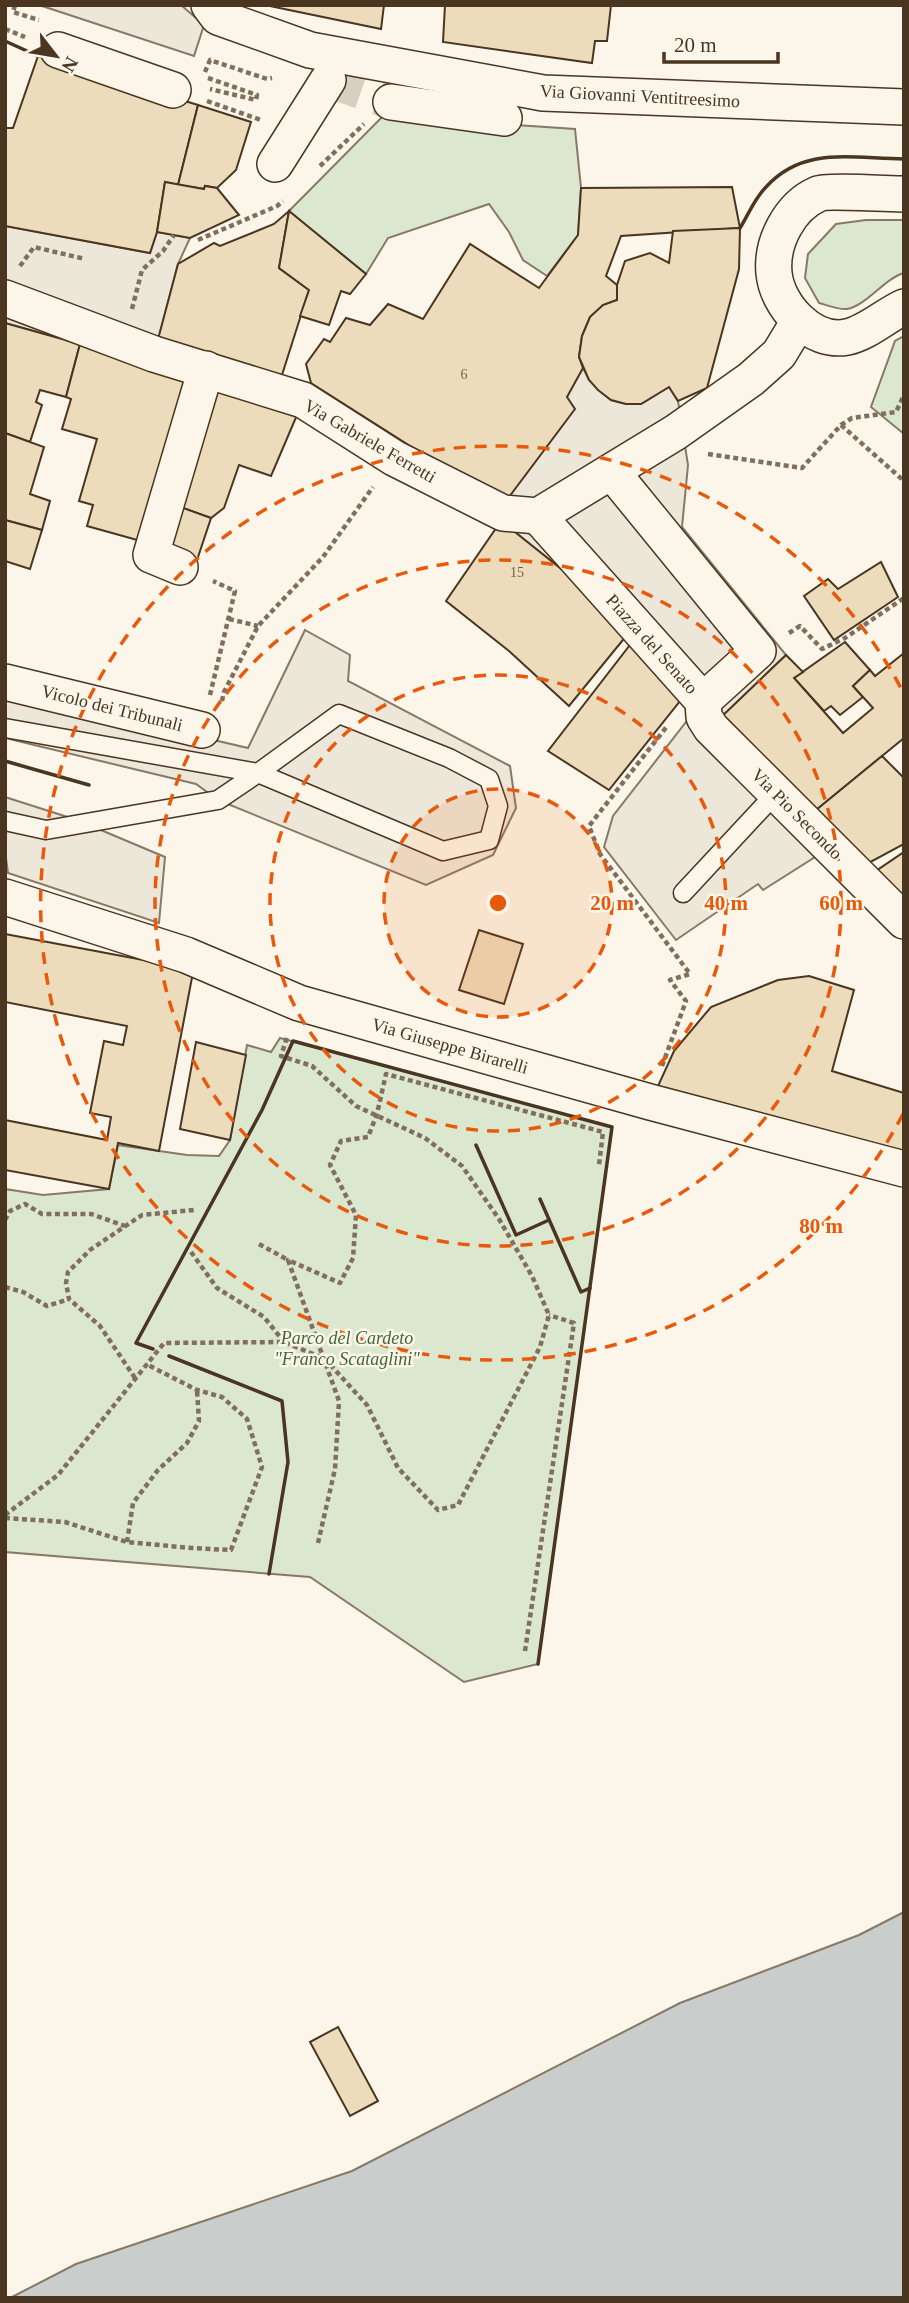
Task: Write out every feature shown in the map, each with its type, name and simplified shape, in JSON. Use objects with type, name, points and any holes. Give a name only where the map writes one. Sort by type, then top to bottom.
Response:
[{"type":"street","name":"Via Giovanni Ventitreesimo","points":[[213,11],[310,50],[543,93],[904,107]]},
{"type":"street","points":[[58,50],[173,90]]},
{"type":"street","points":[[275,164],[327,80]]},
{"type":"street","points":[[391,102],[503,118]]},
{"type":"street","points":[[904,194],[820,192],[798,207],[784,225],[778,242],[774,272],[786,305],[799,321],[821,335],[848,337],[904,307]]},
{"type":"street","name":"Via Gabriele Ferretti","points":[[5,298],[154,354],[303,400],[394,458],[503,513],[538,516]]},
{"type":"street","points":[[538,516],[676,432],[751,379],[779,354],[799,321]]},
{"type":"street","points":[[180,567],[150,555],[206,369]]},
{"type":"street","points":[[612,472],[758,651]]},
{"type":"street","name":"Piazza del Senato","points":[[538,516],[703,701],[758,651]]},
{"type":"street","name":"Vicolo dei Tribunali","points":[[5,682],[202,730]]},
{"type":"street","name":"Via Pio Secondo","points":[[703,701],[704,717],[711,728],[904,920]]},
{"type":"street","name":"Via Giuseppe Birarelli","points":[[5,897],[186,955],[299,1003],[606,1090],[904,1169]]},
{"type":"lane","points":[[5,728],[258,773],[443,851],[489,840],[498,806],[489,779],[449,758],[339,714],[258,773],[218,800],[46,830],[5,821]]},
{"type":"lane","points":[[683,893],[776,793]]},
{"type":"path","points":[[173,90],[174,80],[256,100],[257,95],[204,76],[210,60],[267,79],[276,77]]},
{"type":"path","points":[[142,270],[163,251],[174,235]]},
{"type":"path","points":[[34,247],[85,259]]},
{"type":"path","points":[[676,432],[708,454],[802,468],[841,425],[852,418],[896,412],[904,394]]},
{"type":"path","points":[[841,425],[904,481]]},
{"type":"path","points":[[224,692],[258,626],[323,557],[394,458]]},
{"type":"path","name":"Vicolo dei Tribunali","points":[[202,730],[235,591]]},
{"type":"path","points":[[758,651],[800,625],[821,649],[845,638],[904,598]]},
{"type":"path","points":[[229,619],[258,626]]},
{"type":"path","points":[[664,1058],[686,1000],[670,980],[690,974],[600,854],[589,826],[687,701],[703,701]]},
{"type":"path","points":[[5,1517],[58,1475],[164,1343],[284,1342],[325,1359],[366,1405],[398,1468],[438,1510],[458,1505],[540,1347],[549,1315],[532,1276],[499,1219],[462,1166],[425,1138],[356,1106],[312,1066],[281,1056]]},
{"type":"path","points":[[259,1244],[340,1283],[353,1258],[356,1215],[330,1165],[341,1141],[368,1137],[377,1114],[386,1074],[603,1132],[599,1165]]},
{"type":"path","points":[[5,1220],[10,1211],[25,1203],[42,1214],[91,1213],[125,1226]]},
{"type":"path","points":[[135,1378],[100,1326],[69,1299],[66,1283],[68,1272],[90,1250],[142,1215],[194,1210]]},
{"type":"path","points":[[191,1252],[217,1288],[264,1317],[284,1342]]},
{"type":"path","points":[[288,1260],[338,1401],[335,1469],[318,1543]]},
{"type":"path","points":[[5,1287],[23,1292],[47,1307],[69,1299]]},
{"type":"path","points":[[525,1651],[573,1323],[549,1315]]},
{"type":"path","points":[[5,1517],[65,1522],[127,1542],[231,1549],[262,1467],[247,1419],[222,1397],[198,1390],[146,1364]]},
{"type":"path","points":[[127,1542],[133,1503],[158,1471],[187,1443],[199,1421],[198,1390]]},
{"type":"green space","points":[[383,116],[575,129],[581,188],[578,235],[547,276],[523,260],[509,232],[489,204],[388,238],[366,274],[289,211]]},
{"type":"green space","points":[[866,220],[904,220],[904,273],[854,307],[840,309],[819,303],[805,278],[808,254],[836,224]]},
{"type":"green space","points":[[904,336],[904,434],[871,407],[895,341]]},
{"type":"green space","name":"Parco del Cardeto \"Franco Scataglini\"","points":[[280,1038],[612,1127],[538,1664],[464,1682],[310,1577],[5,1552],[5,1189],[43,1195],[109,1189],[118,1145],[187,1155],[219,1156],[230,1140],[247,1045],[271,1052]]},
{"type":"shaded area","points":[[39,5],[181,5],[204,25],[194,56]]},
{"type":"shaded area","points":[[5,226],[150,253],[157,232],[190,238],[178,264],[152,364],[5,323]]},
{"type":"shaded area","points":[[583,368],[589,380],[611,400],[641,404],[669,387],[678,401],[688,465],[682,527],[786,655],[717,721],[823,852],[763,890],[758,884],[676,940],[604,847],[613,816],[686,722],[715,721],[570,576],[501,521],[503,505]]},
{"type":"shaded area","points":[[305,630],[350,655],[348,681],[510,766],[516,808],[493,855],[426,885],[218,800],[196,784],[5,738],[5,691],[248,748]]},
{"type":"shaded area","points":[[5,797],[77,820],[165,857],[159,923],[8,873],[5,851]]},
{"type":"shaded area","points":[[904,1912],[904,2298],[10,2298],[76,2264],[352,2171],[680,2003],[859,1935]]},
{"type":"building","points":[[265,5],[384,5],[381,29]]},
{"type":"building","points":[[445,5],[611,5],[607,41],[595,41],[592,63],[443,42]]},
{"type":"building","points":[[38,56],[198,105],[178,185],[165,182],[157,232],[150,253],[5,226],[5,128],[13,128]]},
{"type":"building","points":[[198,105],[251,122],[236,170],[217,188],[178,185]]},
{"type":"building","points":[[165,182],[204,189],[205,186],[217,188],[239,215],[190,238],[157,232]]},
{"type":"building","points":[[732,187],[740,228],[621,236],[606,276],[617,285],[617,300],[603,305],[590,317],[582,336],[579,357],[583,368],[567,397],[575,409],[503,505],[311,383],[306,364],[324,339],[330,342],[346,318],[370,325],[388,304],[423,319],[470,244],[539,288],[578,235],[581,188]]},
{"type":"building","points":[[289,211],[279,268],[309,290],[281,378],[157,343],[178,264],[214,243],[220,246],[274,224]]},
{"type":"building","points":[[289,211],[366,274],[350,294],[341,291],[329,325],[300,316],[309,290],[279,268]]},
{"type":"building","points":[[740,228],[739,269],[707,388],[678,401],[669,387],[641,404],[611,400],[598,390],[589,380],[579,357],[582,336],[590,317],[603,305],[617,300],[617,285],[625,261],[650,253],[669,263],[673,231]]},
{"type":"building","points":[[5,323],[80,344],[66,397],[40,390],[36,402],[42,405],[30,442],[5,433]]},
{"type":"building","points":[[80,344],[191,374],[148,543],[87,526],[93,505],[79,501],[97,439],[62,429],[71,399],[66,397]]},
{"type":"building","points":[[205,382],[297,415],[271,476],[239,465],[224,508],[211,518],[172,504]]},
{"type":"building","points":[[5,433],[44,447],[30,494],[50,501],[42,530],[5,520]]},
{"type":"building","points":[[172,504],[211,518],[196,563],[163,550]]},
{"type":"building","points":[[5,520],[42,530],[30,569],[5,561]]},
{"type":"building","points":[[501,521],[570,576],[627,635],[569,706],[509,651],[446,601]]},
{"type":"building","points":[[881,562],[898,597],[834,640],[804,596],[828,579],[838,589]]},
{"type":"building","points":[[633,641],[684,696],[609,790],[548,751]]},
{"type":"building","points":[[845,642],[870,670],[853,686],[863,697],[840,715],[831,706],[824,711],[794,678]]},
{"type":"building","points":[[904,653],[904,738],[810,815],[717,721],[786,655],[803,672],[794,678],[843,733],[873,708],[853,686],[870,670],[875,676]]},
{"type":"building","points":[[882,756],[904,778],[904,844],[863,866],[810,815]]},
{"type":"building","points":[[904,852],[904,904],[873,873]]},
{"type":"building","points":[[479,930],[523,944],[504,1004],[459,990]]},
{"type":"building","points":[[5,934],[194,967],[159,1151],[118,1143],[109,1189],[5,1170],[5,1120],[107,1140],[111,1117],[90,1113],[104,1041],[123,1045],[127,1026],[5,1002]]},
{"type":"building","points":[[809,976],[854,990],[832,1071],[904,1093],[903,1151],[658,1086],[674,1051],[711,1007],[778,980]]},
{"type":"building","points":[[196,1042],[246,1055],[230,1140],[180,1129]]},
{"type":"building","points":[[338,2027],[378,2101],[350,2116],[310,2042]]},
{"type":"tunnel","points":[[328,80],[391,102]]},
{"type":"wall","points":[[5,41],[38,56]]},
{"type":"wall","points":[[740,228],[762,191],[781,174],[797,165],[830,157],[904,159]]},
{"type":"wall","points":[[5,761],[89,785]]},
{"type":"wall","points":[[153,1349],[136,1343],[262,1110],[293,1041],[612,1127],[538,1664]]},
{"type":"wall","points":[[476,1145],[516,1235],[549,1220]]},
{"type":"wall","points":[[540,1199],[581,1292],[590,1288]]},
{"type":"wall","points":[[169,1356],[282,1401],[288,1462],[269,1574]]}]
